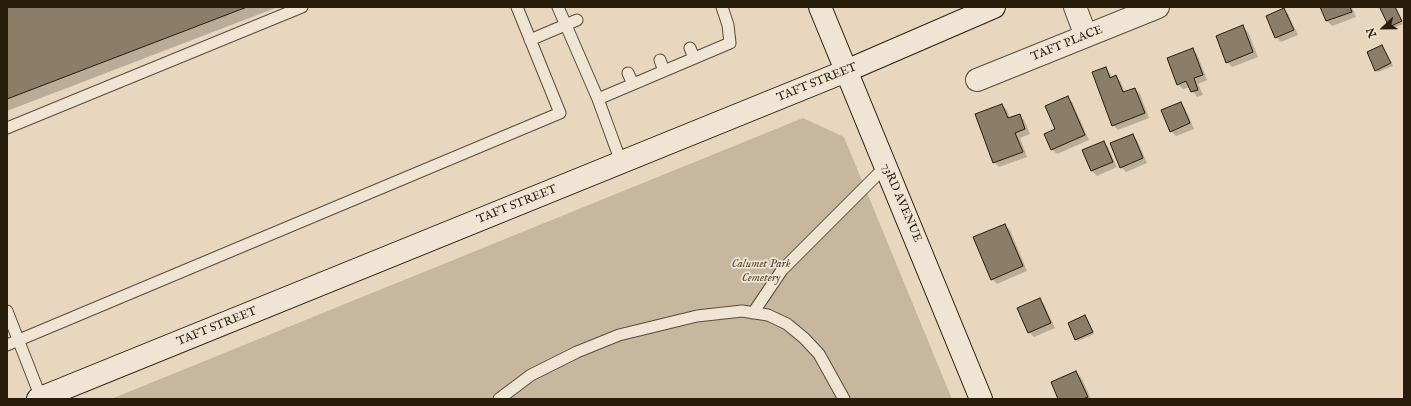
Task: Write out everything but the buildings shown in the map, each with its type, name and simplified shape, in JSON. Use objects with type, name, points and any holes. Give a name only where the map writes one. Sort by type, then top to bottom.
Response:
[{"type":"main road","name":"73RD AVENUE","points":[[820,7],[981,399]]},
{"type":"main road","name":"TAFT STREET","points":[[40,398],[846,71],[994,7]]},
{"type":"main road","points":[[1075,7],[1086,36]]},
{"type":"main road","name":"TAFT PLACE","points":[[977,80],[1158,7]]},
{"type":"lane","points":[[7,128],[302,7]]},
{"type":"lane","points":[[7,345],[560,113],[517,7]]},
{"type":"lane","points":[[558,7],[598,99],[621,162]]},
{"type":"lane","points":[[598,99],[664,71],[692,53],[730,43],[728,25],[722,7]]},
{"type":"lane","points":[[530,40],[577,20]]},
{"type":"lane","points":[[660,60],[664,71]]},
{"type":"lane","points":[[628,73],[632,84]]},
{"type":"lane","points":[[753,313],[782,270],[886,167]]},
{"type":"lane","points":[[7,311],[40,398]]},
{"type":"lane","points":[[499,399],[531,375],[576,352],[619,335],[656,325],[723,312],[742,311],[768,315],[787,324],[804,338],[819,354],[844,399]]},
{"type":"green space","name":"Calumet Park Cemetery","points":[[803,118],[844,137],[952,399],[111,399]]}]
